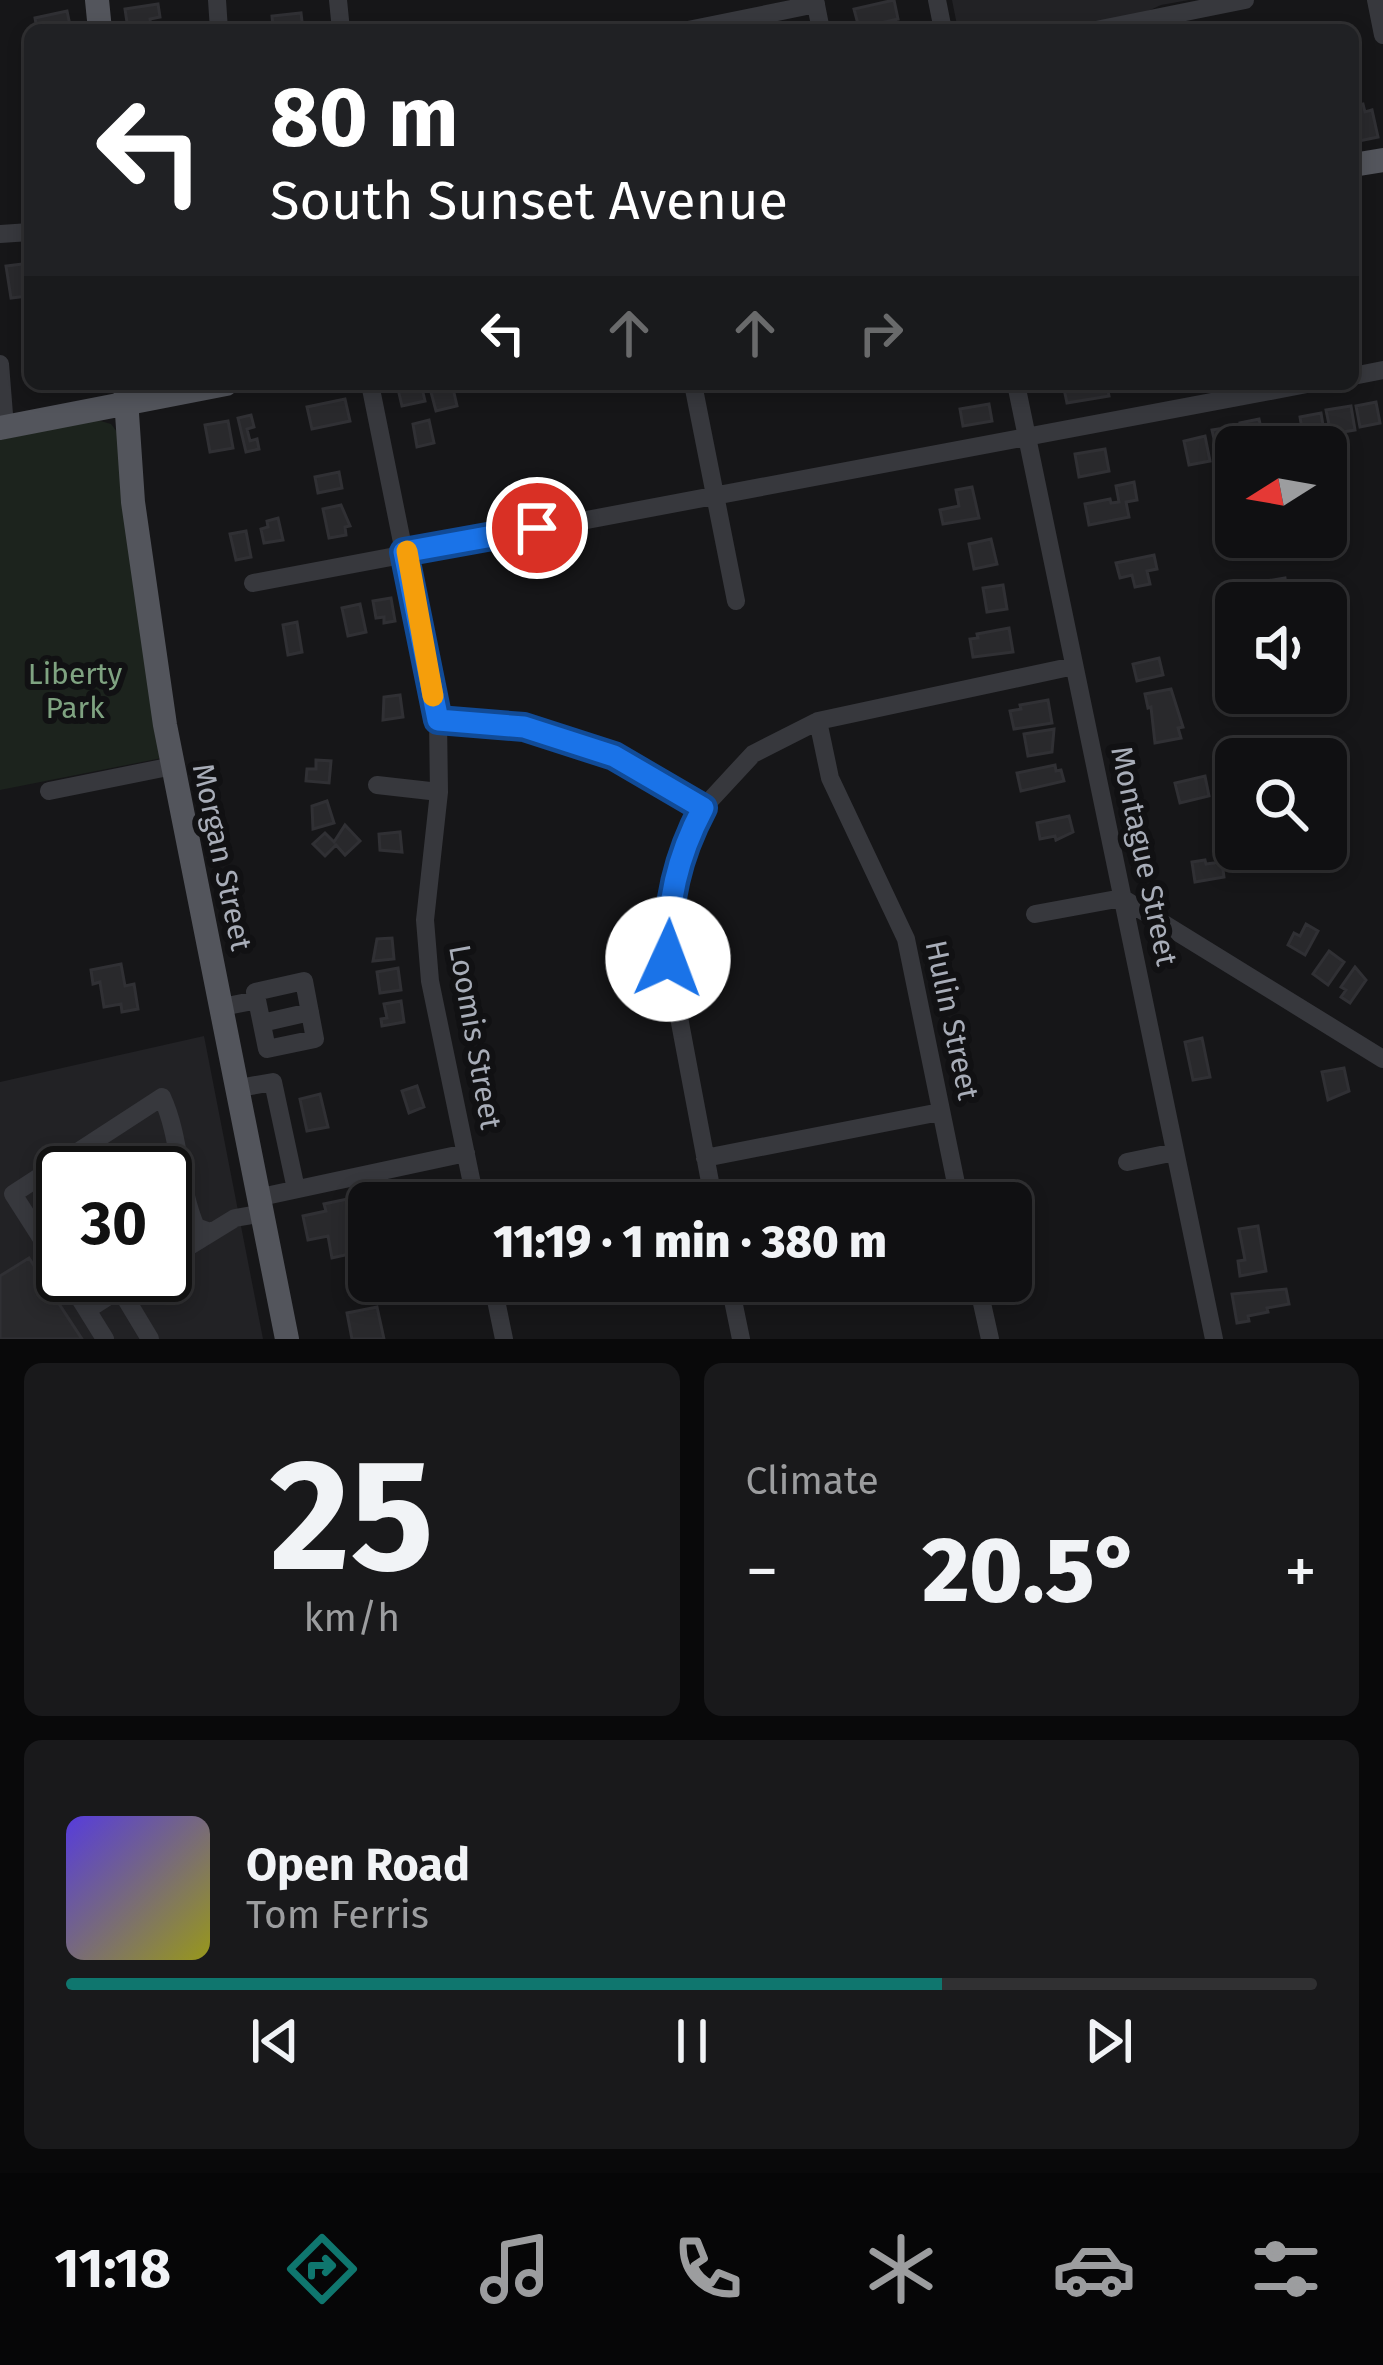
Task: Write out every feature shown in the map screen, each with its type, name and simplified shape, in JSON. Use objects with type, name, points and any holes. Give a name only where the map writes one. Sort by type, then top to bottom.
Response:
[{"type":"main road","points":[[2,427],[124,394],[165,390]]},
{"type":"main road","name":"Morgan Street","points":[[124,394],[149,624],[173,766],[287,1339]]},
{"type":"street","points":[[1126,24],[1245,0]]},
{"type":"street","points":[[1376,0],[1383,35]]},
{"type":"street","points":[[715,24],[816,2]]},
{"type":"street","points":[[0,364],[2,427]]},
{"type":"street","name":"Loomis Street","points":[[371,390],[438,720],[439,791],[424,920],[430,981],[472,1182]]},
{"type":"street","points":[[694,390],[736,601]]},
{"type":"street","name":"Montague Street","points":[[1017,390],[1214,1339]]},
{"type":"street","points":[[253,583],[1275,390]]},
{"type":"street","points":[[710,1182],[668,959],[668,918],[686,840],[703,808],[753,754],[818,721],[1074,666]]},
{"type":"street","points":[[438,720],[524,727],[614,756],[703,808]]},
{"type":"street","name":"Hulin Street","points":[[818,721],[830,778],[906,939],[955,1182]]},
{"type":"street","points":[[49,791],[173,766]]},
{"type":"street","points":[[377,785],[439,791]]},
{"type":"street","points":[[1035,914],[1122,898],[1383,1059]]},
{"type":"street","points":[[304,981],[314,1039],[267,1049],[257,1000],[255,992],[304,981]]},
{"type":"street","points":[[222,1006],[257,1000]]},
{"type":"street","points":[[239,1088],[273,1082],[296,1189]]},
{"type":"street","points":[[86,1146],[162,1097],[176,1146]]},
{"type":"street","points":[[705,1158],[940,1112]]},
{"type":"street","points":[[1127,1162],[1175,1152]]},
{"type":"street","points":[[254,1161],[289,1154]]},
{"type":"street","points":[[192,1244],[296,1189],[466,1154]]},
{"type":"street","points":[[36,1178],[13,1193],[36,1230]]},
{"type":"street","points":[[192,1218],[196,1227],[210,1232]]},
{"type":"street","points":[[82,1302],[105,1339]]},
{"type":"street","points":[[87,1310],[100,1302]]},
{"type":"street","points":[[128,1302],[150,1339]]},
{"type":"street","points":[[496,1302],[504,1339]]},
{"type":"street","points":[[733,1302],[741,1339]]},
{"type":"street","points":[[982,1302],[990,1339]]},
{"type":"shaded area","points":[[952,0],[1189,0],[1099,24],[957,24]]},
{"type":"shaded area","points":[[204,1036],[263,1339],[0,1339],[0,1082]]},
{"type":"green space","name":"Liberty Park","points":[[97,420],[111,424],[120,436],[162,758],[0,790],[0,440]]},
{"type":"building","points":[[894,0],[898,19],[858,24],[854,9]]},
{"type":"building","points":[[158,4],[160,17],[150,19],[151,24],[127,24],[125,9]]},
{"type":"building","points":[[67,11],[70,24],[36,24],[35,18]]},
{"type":"building","points":[[301,13],[302,24],[273,24],[272,16]]},
{"type":"building","points":[[1359,105],[1365,112],[1372,110],[1378,137],[1359,141]]},
{"type":"building","points":[[23,264],[24,296],[11,298],[6,266]]},
{"type":"building","points":[[398,390],[422,390],[425,401],[402,406]]},
{"type":"building","points":[[453,390],[457,406],[436,411],[431,392]]},
{"type":"building","points":[[1064,390],[1116,390],[1108,391],[1109,396],[1067,403]]},
{"type":"building","points":[[345,399],[350,421],[312,429],[307,407]]},
{"type":"building","points":[[1376,402],[1380,423],[1360,427],[1356,406]]},
{"type":"building","points":[[989,404],[992,421],[963,426],[960,409]]},
{"type":"building","points":[[1351,406],[1355,430],[1329,426],[1326,410]]},
{"type":"building","points":[[1321,413],[1323,426],[1302,426],[1300,417]]},
{"type":"building","points":[[251,415],[254,427],[247,429],[250,441],[257,439],[259,449],[246,452],[238,418]]},
{"type":"building","points":[[1259,419],[1260,426],[1241,426]]},
{"type":"building","points":[[429,420],[434,443],[417,447],[413,424]]},
{"type":"building","points":[[228,421],[233,448],[210,452],[205,425]]},
{"type":"building","points":[[1205,436],[1210,461],[1189,465],[1184,441]]},
{"type":"building","points":[[1105,449],[1109,471],[1079,477],[1075,454]]},
{"type":"building","points":[[339,472],[342,488],[318,493],[315,477]]},
{"type":"building","points":[[1134,482],[1137,500],[1126,502],[1129,517],[1089,525],[1085,504],[1119,502],[1116,486]]},
{"type":"building","points":[[972,487],[979,518],[943,524],[940,510],[959,506],[956,490]]},
{"type":"building","points":[[341,505],[350,526],[345,527],[346,535],[329,538],[323,509]]},
{"type":"building","points":[[278,518],[283,540],[264,543],[261,529]]},
{"type":"building","points":[[246,531],[251,557],[236,560],[230,534]]},
{"type":"building","points":[[991,539],[997,564],[974,569],[969,544]]},
{"type":"building","points":[[1154,555],[1157,569],[1147,571],[1150,584],[1135,587],[1132,575],[1120,578],[1116,563]]},
{"type":"building","points":[[1003,585],[1007,609],[987,612],[983,588]]},
{"type":"building","points":[[391,598],[395,621],[384,623],[384,617],[376,618],[373,601]]},
{"type":"building","points":[[360,604],[366,632],[348,636],[342,608]]},
{"type":"building","points":[[297,622],[302,652],[288,655],[283,625]]},
{"type":"building","points":[[1009,628],[1013,652],[973,657],[970,639]]},
{"type":"building","points":[[1159,658],[1163,675],[1137,681],[1133,664]]},
{"type":"building","points":[[1171,689],[1183,727],[1178,728],[1181,738],[1155,743],[1145,694]]},
{"type":"building","points":[[400,695],[403,717],[383,720],[384,697]]},
{"type":"building","points":[[1048,700],[1052,723],[1014,729],[1010,711]]},
{"type":"building","points":[[1054,729],[1052,752],[1028,756],[1024,734]]},
{"type":"building","points":[[316,760],[331,761],[329,783],[306,781],[307,769],[316,769]]},
{"type":"building","points":[[1055,765],[1064,781],[1021,791],[1017,773]]},
{"type":"building","points":[[1205,776],[1209,796],[1180,803],[1175,783]]},
{"type":"building","points":[[327,801],[334,823],[313,829],[312,806]]},
{"type":"building","points":[[1069,816],[1073,832],[1056,840],[1055,836],[1040,839],[1037,823]]},
{"type":"building","points":[[345,825],[360,841],[345,855],[336,845],[325,856],[313,844],[325,833],[334,842]]},
{"type":"building","points":[[400,832],[402,852],[380,850],[379,834]]},
{"type":"building","points":[[1192,862],[1215,863],[1215,870],[1223,870],[1224,877],[1195,882]]},
{"type":"building","points":[[1306,924],[1318,931],[1305,955],[1288,945]]},
{"type":"building","points":[[392,938],[394,959],[373,961],[377,939]]},
{"type":"building","points":[[1329,951],[1344,962],[1328,985],[1313,974]]},
{"type":"building","points":[[121,964],[125,986],[134,984],[138,1009],[122,1012],[121,1004],[104,1007],[100,982],[93,984],[91,970]]},
{"type":"building","points":[[1355,967],[1366,980],[1350,1003],[1341,997],[1346,990],[1341,987]]},
{"type":"building","points":[[398,968],[401,990],[380,993],[377,972]]},
{"type":"building","points":[[401,1001],[404,1022],[382,1026],[381,1019],[387,1018],[384,1004]]},
{"type":"building","points":[[1202,1038],[1210,1077],[1193,1080],[1185,1042]]},
{"type":"building","points":[[1344,1068],[1349,1091],[1328,1100],[1322,1072]]},
{"type":"building","points":[[417,1086],[424,1107],[409,1113],[402,1091]]},
{"type":"building","points":[[320,1094],[328,1127],[307,1131],[300,1099]]},
{"type":"building","points":[[348,1199],[348,1254],[332,1258],[328,1236],[308,1240],[303,1216],[326,1211],[324,1204]]},
{"type":"building","points":[[1258,1226],[1266,1271],[1240,1276],[1238,1261],[1245,1260],[1239,1229]]},
{"type":"building","points":[[29,1258],[36,1269],[36,1302],[58,1302],[82,1339],[0,1339],[0,1276]]},
{"type":"building","points":[[1286,1289],[1289,1304],[1267,1308],[1268,1312],[1237,1323],[1232,1294]]},
{"type":"building","points":[[377,1307],[384,1339],[352,1339],[347,1313]]},
{"type":"slow traffic","points":[[407,551],[433,696]]},
{"type":"route","points":[[537,528],[404,552],[438,720],[524,727],[614,756],[703,808],[675,873],[668,959]]}]
